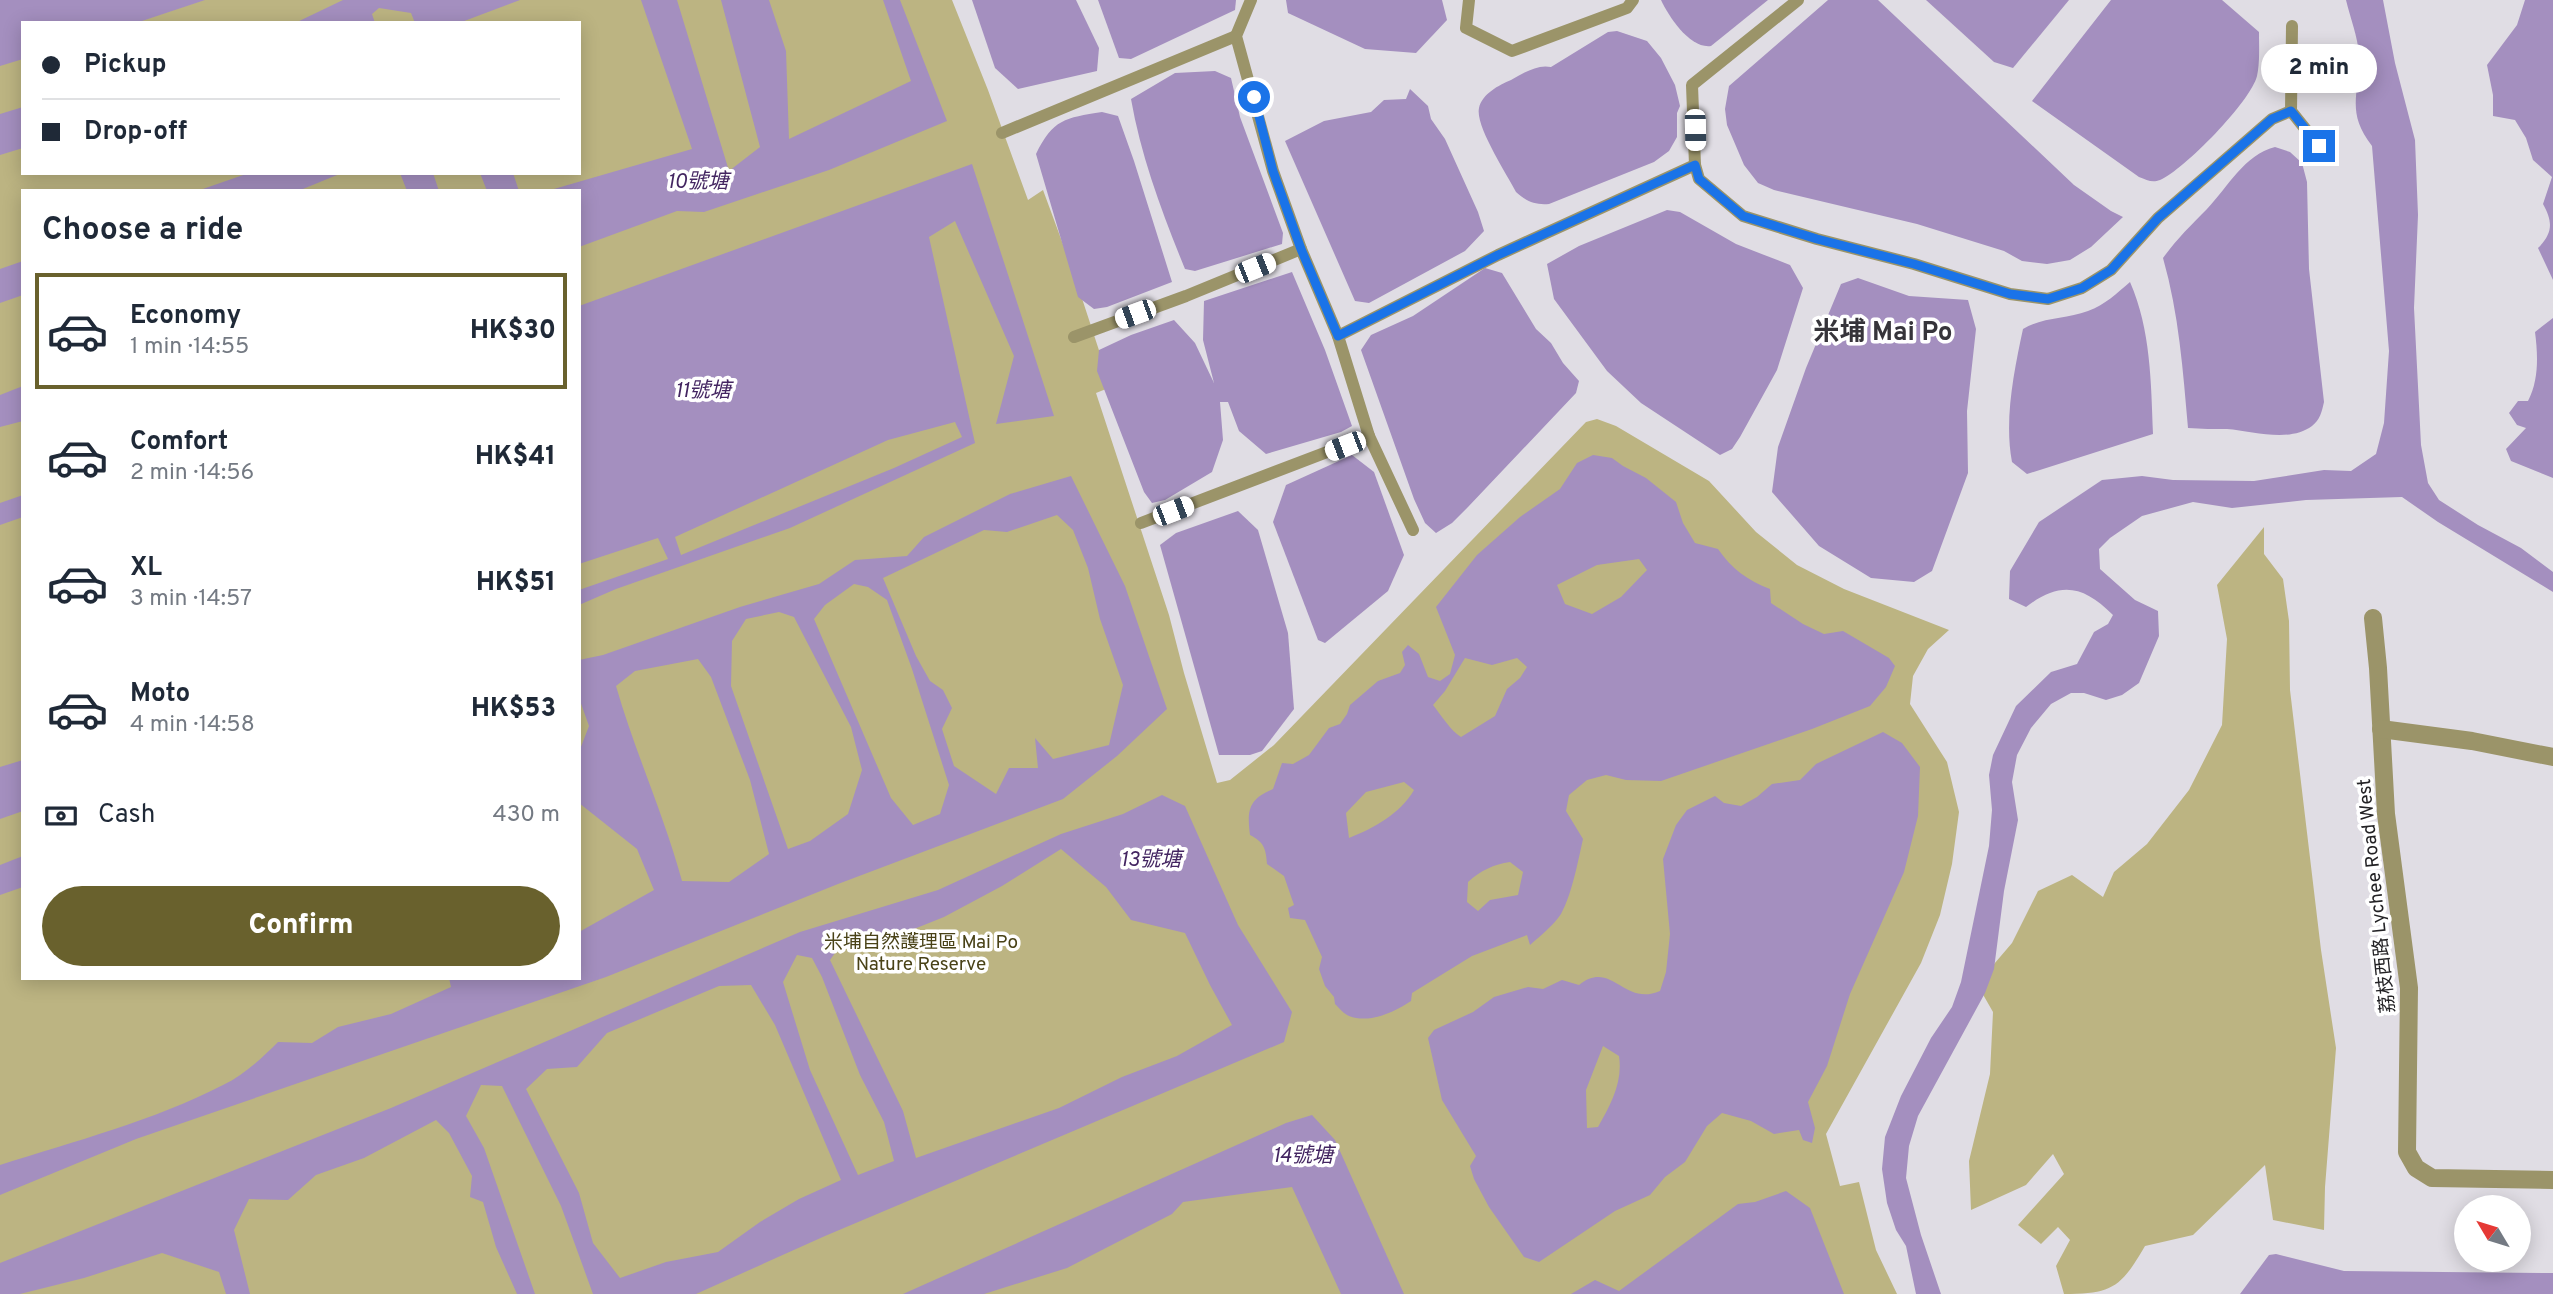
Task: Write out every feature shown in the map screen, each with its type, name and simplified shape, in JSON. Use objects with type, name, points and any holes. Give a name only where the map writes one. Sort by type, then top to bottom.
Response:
[{"type":"street","name":"荔枝西路 Lychee Road West","points":[[2373,618],[2386,814],[2409,988],[2407,1152],[2416,1168],[2432,1178],[2553,1180]]},
{"type":"street","points":[[2381,729],[2472,741],[2553,757]]},
{"type":"lane","points":[[1251,0],[1236,36],[1273,171],[1301,249],[1338,336],[1369,436],[1413,530]]},
{"type":"lane","points":[[1469,0],[1466,29],[1512,51],[1627,8],[1633,0]]},
{"type":"lane","points":[[1798,0],[1692,85],[1695,165],[1699,179],[1743,216],[2010,294],[2048,299],[2082,288],[2111,270],[2158,218],[2272,119],[2291,111]]},
{"type":"lane","points":[[2292,26],[2291,111],[2319,146]]},
{"type":"lane","points":[[1002,133],[1236,36]]},
{"type":"lane","points":[[1338,336],[1498,255],[1695,165]]},
{"type":"lane","points":[[1074,337],[1186,296],[1301,249]]},
{"type":"lane","points":[[1141,523],[1369,436]]},
{"type":"green space","name":"米埔自然護理區 Mai Po Nature Reserve","points":[[0,0],[952,0],[1028,200],[1043,190],[1074,274],[1111,387],[1096,393],[1169,615],[1217,783],[1230,780],[1274,745],[1586,422],[1597,419],[1616,426],[1709,481],[1756,532],[1797,565],[1844,589],[1949,630],[1928,649],[1913,676],[1910,704],[1947,762],[1959,812],[1952,864],[1940,915],[1921,963],[1826,1134],[1840,1186],[1859,1182],[1876,1250],[1897,1294],[0,1294]]},
{"type":"green space","points":[[2264,527],[2264,554],[2283,579],[2289,621],[2290,690],[2321,950],[2336,1048],[2324,1230],[2273,1220],[2265,1165],[2193,1235],[2145,1246],[2122,1279],[2105,1290],[2064,1294],[2056,1266],[2070,1240],[2058,1227],[2041,1244],[2018,1225],[2064,1174],[2053,1154],[2026,1185],[1971,1210],[1969,1161],[1990,1074],[1993,1012],[1977,984],[2012,943],[2038,891],[2072,875],[2103,897],[2114,872],[2147,844],[2189,790],[2222,725],[2227,639],[2217,585]]},
{"type":"water","points":[[0,0],[205,0],[142,21],[21,21],[21,60],[0,66]]},
{"type":"water","points":[[343,0],[520,0],[464,21],[414,21],[411,13],[379,8],[372,14],[374,21],[299,21]]},
{"type":"water","name":"10號塘","points":[[641,0],[677,0],[729,171],[760,147],[721,0],[769,0],[786,51],[789,139],[911,81],[883,0],[900,0],[947,121],[829,170],[704,212],[677,211],[581,246],[581,189],[554,189],[692,149]]},
{"type":"water","points":[[972,0],[1076,0],[1099,48],[1097,71],[1018,89],[995,68]]},
{"type":"water","points":[[1098,0],[1236,0],[1235,10],[1131,59],[1119,58]]},
{"type":"water","points":[[1286,0],[1442,0],[1447,20],[1416,53],[1365,49],[1288,13]]},
{"type":"water","points":[[1661,0],[1768,0],[1711,46],[1703,46],[1681,30]]},
{"type":"water","points":[[1828,0],[1878,0],[2074,185],[2123,217],[2091,247],[2070,260],[2047,264],[2022,261],[2004,251],[1917,224],[1774,190],[1758,183],[1744,165],[1727,125],[1725,109],[1729,86]]},
{"type":"water","points":[[1926,0],[2069,0],[2013,68],[1994,62]]},
{"type":"water","points":[[2111,0],[2222,0],[2259,32],[2257,76],[2243,101],[2200,149],[2171,174],[2157,181],[2139,177],[2032,101]]},
{"type":"water","points":[[2346,0],[2383,0],[2395,63],[2415,140],[2418,215],[2414,308],[2421,445],[2428,483],[2439,500],[2521,548],[2553,572],[2553,592],[2402,497],[2306,500],[2232,508],[2193,502],[2142,516],[2099,549],[2100,569],[2135,600],[2158,611],[2159,636],[2139,683],[2122,695],[2106,700],[2084,693],[2071,693],[2051,704],[2031,728],[2017,755],[2012,782],[2018,820],[2004,891],[1994,969],[1985,993],[1918,1116],[1909,1146],[1906,1178],[1921,1235],[1941,1294],[1916,1294],[1906,1246],[1896,1230],[1887,1203],[1882,1169],[1885,1137],[1901,1096],[1931,1038],[1952,1007],[1961,982],[1989,846],[1992,810],[1989,775],[1993,755],[2016,706],[2051,672],[2077,664],[2094,632],[2108,624],[2113,615],[2092,597],[2071,590],[2050,593],[2026,607],[2009,599],[2010,571],[2039,522],[2102,480],[2142,476],[2173,480],[2254,481],[2324,470],[2351,471],[2376,454],[2384,423],[2389,351],[2372,146],[2364,134],[2356,112],[2359,55]]},
{"type":"water","points":[[2525,0],[2553,0],[2553,280],[2538,248],[2547,237],[2550,227],[2549,216],[2543,204],[2552,177],[2533,160],[2526,138],[2515,120],[2493,116],[2493,95],[2487,65],[2517,25]]},
{"type":"water","points":[[1617,31],[1647,41],[1661,58],[1675,85],[1680,106],[1677,113],[1677,137],[1669,151],[1654,162],[1549,204],[1528,200],[1516,192],[1487,138],[1479,116],[1481,103],[1487,94],[1501,85],[1536,68],[1551,67],[1608,32]]},
{"type":"water","points":[[1215,71],[1231,78],[1240,117],[1283,233],[1282,244],[1195,271],[1185,269],[1169,228],[1147,164],[1131,99],[1175,73]]},
{"type":"water","points":[[1410,89],[1428,106],[1431,119],[1445,139],[1484,231],[1465,251],[1369,303],[1355,301],[1285,141],[1324,121],[1371,112],[1384,100],[1406,99]]},
{"type":"water","points":[[21,108],[21,149],[0,155],[0,114]]},
{"type":"water","points":[[1102,112],[1118,116],[1172,282],[1107,307],[1094,309],[1078,297],[1036,154],[1048,134],[1062,122]]},
{"type":"water","points":[[2275,147],[2290,152],[2302,163],[2307,182],[2309,269],[2324,402],[2321,412],[2312,426],[2293,434],[2271,435],[2227,429],[2188,428],[2177,321],[2163,258],[2245,164]]},
{"type":"water","name":"11號塘","points":[[972,164],[1054,416],[996,424],[1014,356],[955,221],[929,237],[975,443],[790,528],[616,589],[581,604],[581,589],[668,559],[658,538],[581,563],[581,305]],"holes":[[[955,422],[962,437],[894,468],[681,555],[675,537],[888,440]]]},
{"type":"water","points":[[243,175],[337,175],[303,189],[203,189]]},
{"type":"water","points":[[401,175],[434,175],[438,189],[406,189]]},
{"type":"water","points":[[481,175],[514,175],[518,189],[486,189]]},
{"type":"water","points":[[1667,210],[1680,212],[1736,244],[1790,265],[1803,288],[1777,370],[1732,449],[1720,455],[1641,403],[1607,371],[1554,299],[1547,264],[1579,246]]},
{"type":"water","points":[[21,262],[21,296],[0,303],[0,269]]},
{"type":"water","points":[[1485,268],[1502,273],[1536,329],[1551,343],[1563,363],[1579,381],[1576,393],[1452,523],[1436,533],[1425,523],[1414,499],[1361,350],[1371,335],[1413,316]]},
{"type":"water","points":[[1292,272],[1325,350],[1352,426],[1341,432],[1266,454],[1239,431],[1228,402],[1220,402],[1223,440],[1212,472],[1165,500],[1152,503],[1144,492],[1097,371],[1099,350],[1174,320],[1195,343],[1214,383],[1203,340],[1204,301]]},
{"type":"water","points":[[1858,278],[1909,296],[1968,300],[1976,329],[1967,411],[1968,473],[1932,571],[1914,582],[1871,578],[1819,546],[1772,492],[1778,447],[1806,368],[1841,284]]},
{"type":"water","points":[[2130,282],[2146,338],[2153,434],[2027,474],[2012,462],[2009,429],[2013,378],[2023,329],[2038,322],[2080,314],[2094,308]]},
{"type":"water","points":[[2553,318],[2553,478],[2511,461],[2506,449],[2526,428],[2517,425],[2509,413],[2518,401],[2528,401],[2532,393],[2537,367],[2535,332]]},
{"type":"water","points":[[21,387],[21,422],[0,427],[0,395]]},
{"type":"water","points":[[1352,455],[1374,472],[1404,555],[1388,591],[1325,643],[1318,640],[1273,522],[1286,485]]},
{"type":"water","points":[[1593,455],[1612,458],[1646,478],[1676,502],[1683,523],[1695,543],[1718,549],[1741,573],[1770,589],[1771,603],[1824,634],[1843,631],[1889,658],[1895,666],[1886,687],[1870,706],[1812,729],[1661,781],[1626,780],[1606,775],[1587,780],[1569,795],[1566,811],[1583,839],[1568,897],[1561,914],[1551,926],[1530,945],[1527,935],[1472,956],[1412,993],[1411,1001],[1389,1013],[1365,1019],[1349,1016],[1335,1004],[1334,997],[1325,986],[1319,969],[1322,957],[1305,920],[1290,918],[1288,908],[1294,905],[1284,876],[1267,864],[1263,847],[1250,835],[1251,807],[1258,797],[1273,789],[1282,763],[1293,764],[1309,755],[1329,728],[1340,724],[1350,705],[1378,681],[1400,673],[1405,665],[1402,652],[1408,645],[1419,654],[1428,677],[1440,681],[1450,674],[1455,655],[1436,607],[1477,555],[1520,517],[1560,489],[1577,463]],"holes":[[[1639,559],[1647,570],[1621,597],[1592,614],[1565,604],[1557,585],[1597,565]],[[1465,658],[1492,665],[1517,658],[1527,667],[1520,678],[1507,689],[1495,716],[1461,737],[1433,705]],[[1404,782],[1414,790],[1386,819],[1349,838],[1346,813],[1366,792]],[[1510,862],[1523,872],[1518,895],[1490,900],[1478,911],[1467,902],[1468,882],[1488,869]]]},
{"type":"water","points":[[1071,476],[1125,586],[1167,709],[1117,756],[1063,799],[838,884],[606,977],[136,1139],[0,1195],[0,1165],[113,1130],[196,1098],[238,1076],[278,1042],[312,1043],[338,1027],[391,1014],[451,987],[449,980],[581,980],[581,931],[654,890],[637,849],[581,805],[581,747],[589,726],[581,704],[581,660],[603,655],[740,607],[819,584],[855,560],[907,556],[924,537],[1010,494]],"holes":[[[1057,515],[1073,530],[1088,568],[1100,619],[1123,685],[1109,745],[1053,759],[1035,738],[1038,768],[1009,768],[996,794],[954,766],[942,729],[952,708],[943,690],[930,681],[916,656],[883,578],[984,530],[1007,532]],[[854,584],[868,587],[887,600],[949,785],[940,814],[913,825],[891,798],[814,619],[825,605]],[[779,612],[794,617],[851,727],[862,770],[848,814],[810,841],[788,849],[731,686],[732,641],[746,619]],[[698,659],[711,677],[750,780],[769,854],[729,882],[682,881],[616,686],[635,671]]]},
{"type":"water","points":[[21,496],[21,518],[0,525],[0,503]]},
{"type":"water","points":[[1238,511],[1258,530],[1288,633],[1294,709],[1262,751],[1250,755],[1219,755],[1160,545],[1176,533]]},
{"type":"water","points":[[1883,732],[1902,743],[1920,767],[1918,816],[1904,872],[1850,994],[1827,1066],[1808,1102],[1815,1128],[1812,1143],[1803,1140],[1799,1130],[1774,1134],[1751,1121],[1722,1113],[1707,1126],[1685,1162],[1665,1177],[1650,1195],[1615,1211],[1539,1262],[1524,1257],[1489,1207],[1474,1179],[1470,1166],[1476,1156],[1442,1100],[1428,1038],[1434,1030],[1473,1012],[1494,997],[1528,987],[1543,989],[1562,980],[1579,985],[1590,978],[1600,977],[1636,993],[1660,991],[1666,972],[1670,934],[1663,859],[1676,825],[1687,810],[1715,796],[1724,803],[1741,806],[1772,784],[1800,780],[1816,764]],"holes":[[[1603,1046],[1619,1056],[1618,1084],[1611,1101],[1598,1127],[1587,1128],[1586,1090]]]},
{"type":"water","points":[[21,761],[21,812],[0,819],[0,767]]},
{"type":"water","name":"13號塘","points":[[1162,795],[1185,806],[1238,925],[1292,1012],[1284,1042],[825,1236],[696,1294],[593,1294],[561,1206],[502,1086],[481,1085],[466,1116],[484,1148],[535,1294],[517,1294],[496,1247],[483,1202],[470,1197],[472,1176],[449,1133],[436,1120],[364,1158],[316,1175],[288,1200],[249,1199],[234,1230],[250,1294],[226,1294],[219,1272],[162,1253],[84,1278],[20,1294],[0,1294],[0,1263],[391,1108],[800,932],[938,890],[1061,834],[1123,814]],"holes":[[[1061,849],[1106,887],[1131,920],[1185,933],[1232,1025],[1177,1056],[1122,1077],[1059,1108],[916,1158],[903,1111],[830,960],[842,943],[884,941],[944,917],[1002,886]],[[797,955],[812,958],[860,1075],[884,1122],[894,1161],[858,1175],[810,1070],[783,982]],[[751,985],[775,1025],[841,1180],[799,1199],[760,1222],[718,1252],[666,1262],[620,1278],[593,1243],[579,1193],[526,1089],[547,1069],[577,1067],[607,1033],[719,986]]]},
{"type":"water","points":[[21,857],[21,888],[0,895],[0,865]]},
{"type":"water","name":"14號塘","points":[[1312,1115],[1335,1140],[1404,1294],[1341,1294],[1292,1187],[1183,1202],[1172,1214],[1067,1268],[984,1294],[903,1294],[1286,1123]]},
{"type":"water","points":[[1786,1191],[1810,1208],[1844,1294],[1571,1294],[1595,1280],[1619,1291],[1738,1204],[1755,1202]]},
{"type":"water","points":[[2276,1254],[2344,1271],[2553,1273],[2553,1294],[2240,1294],[2269,1255]]},
{"type":"district","name":"米埔 Mai Po","points":[[1883,331]]},
{"type":"route","points":[[1254,97],[1273,171],[1301,249],[1338,336],[1498,255],[1695,165],[1699,179],[1743,216],[2010,294],[2048,299],[2082,288],[2111,270],[2158,218],[2272,119],[2291,111],[2319,146]]}]
